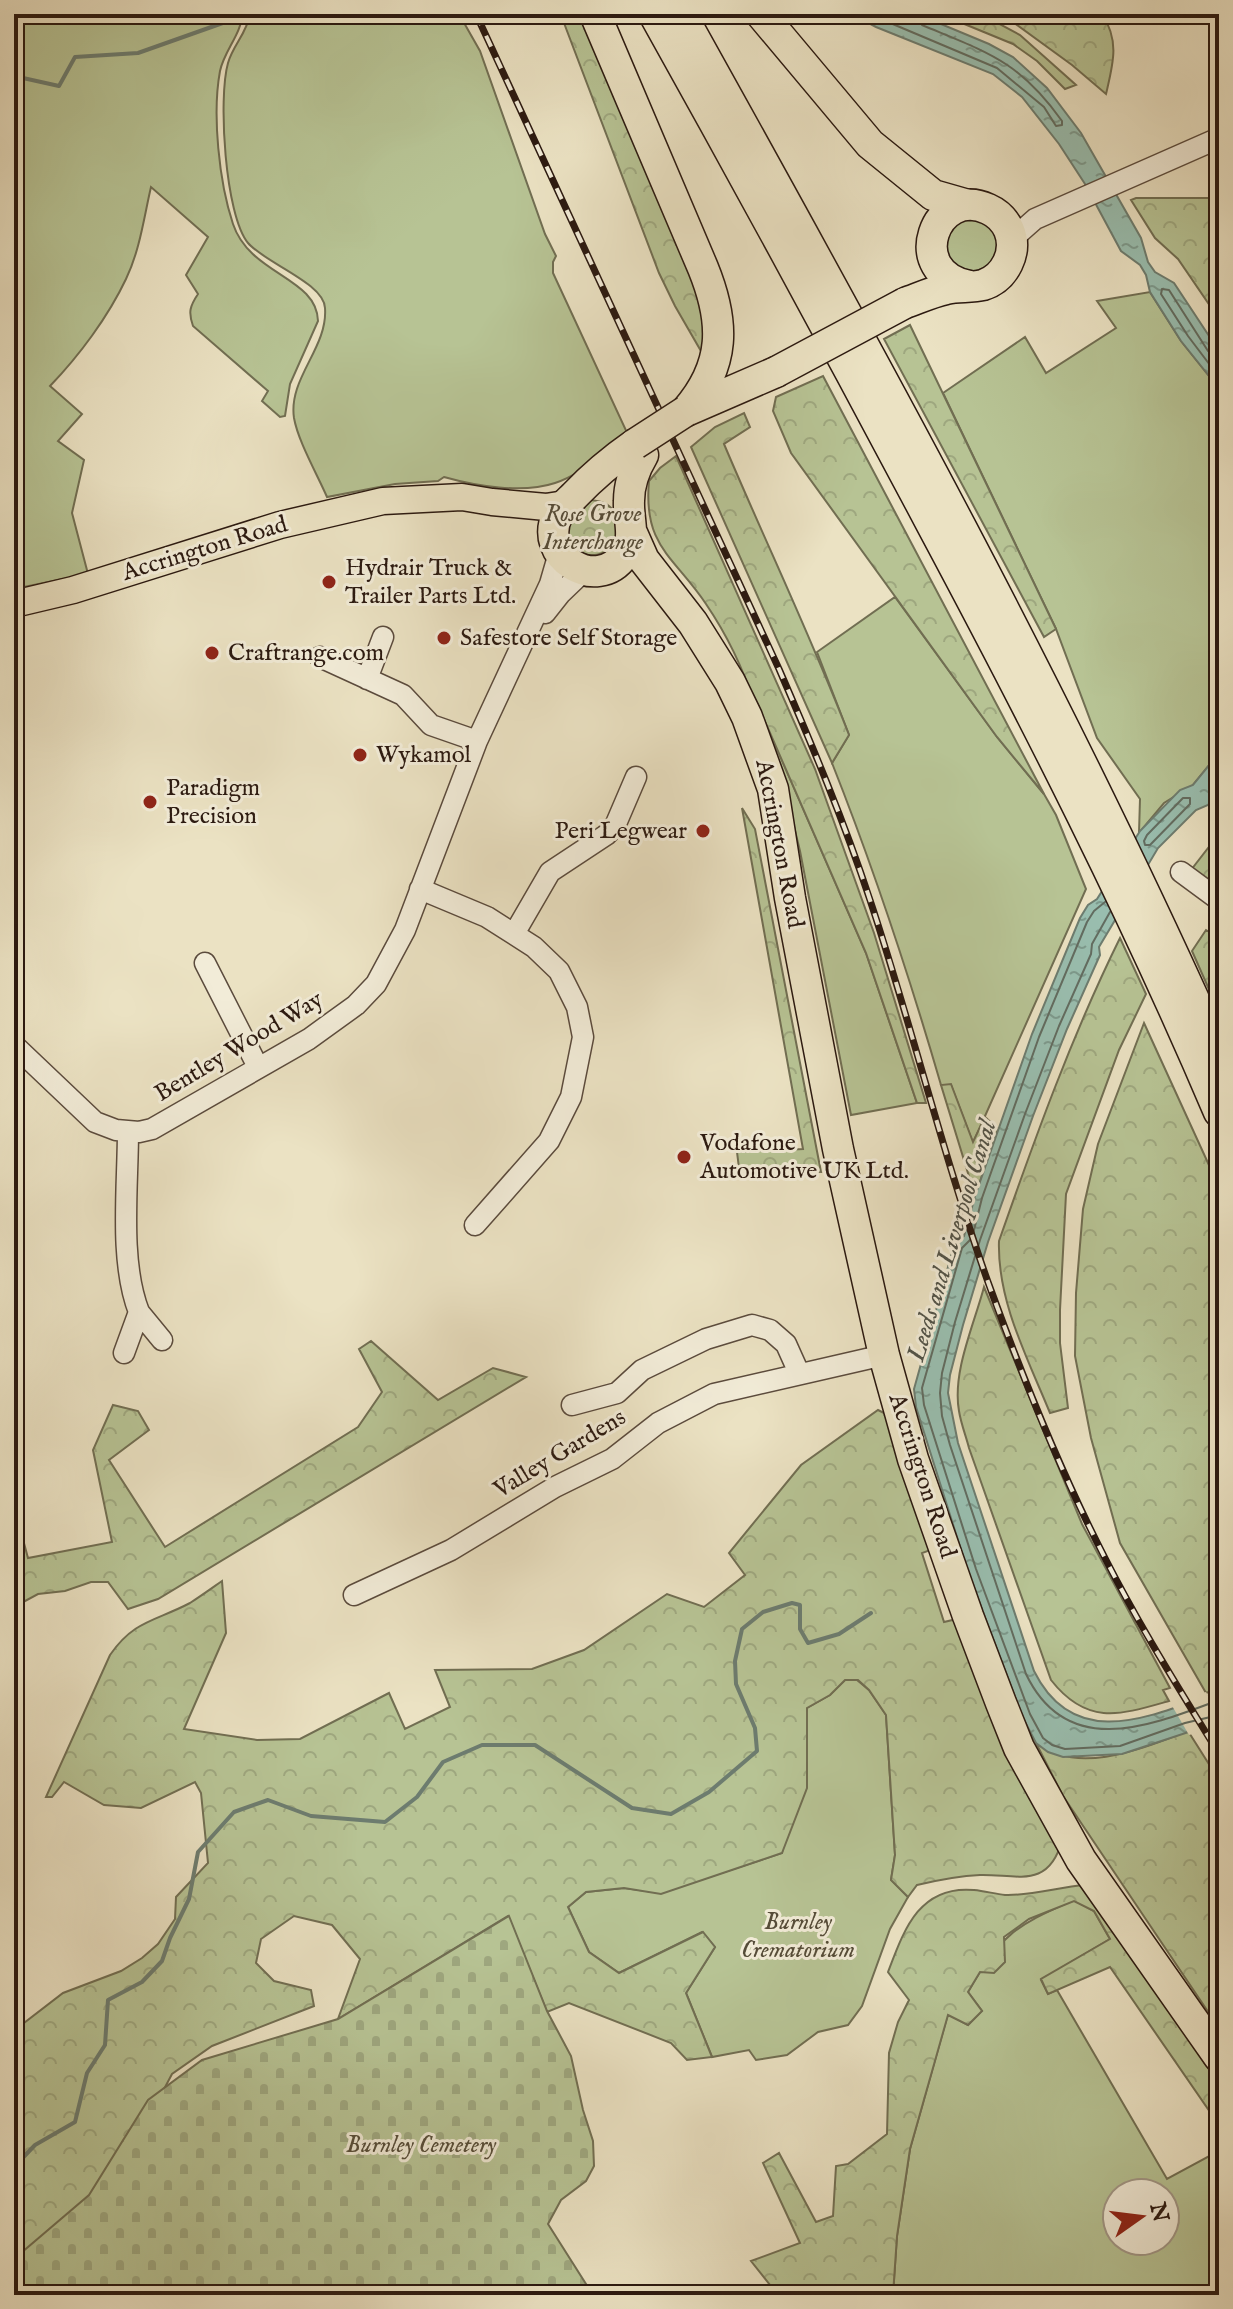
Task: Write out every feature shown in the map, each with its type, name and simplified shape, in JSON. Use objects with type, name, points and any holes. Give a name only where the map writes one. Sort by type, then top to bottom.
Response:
[{"type":"highway","points":[[595,14],[718,310],[718,353],[700,395],[683,418]]},
{"type":"highway","points":[[654,14],[883,432],[1022,695],[1102,830]]},
{"type":"highway","points":[[681,14],[991,584],[1184,1004],[1219,1112]]},
{"type":"highway","points":[[639,449],[632,478],[630,546],[623,558],[613,566],[592,571],[574,567],[556,547],[553,528],[557,515],[592,477],[683,418],[750,382],[768,376],[905,303],[941,290],[980,286],[998,276],[1010,259],[1012,244],[1007,226],[980,207],[933,195],[917,185],[870,144],[761,14]]},
{"type":"highway","points":[[969,286],[956,284],[945,277],[932,255],[931,241],[935,227],[943,216],[955,208],[980,207]]},
{"type":"highway","points":[[905,303],[922,284],[932,255]]},
{"type":"highway","points":[[568,501],[584,494],[605,494],[615,500],[631,526]]},
{"type":"highway","name":"Accrington Road","points":[[631,526],[644,560],[711,649],[730,682],[773,789],[790,898],[835,1134],[884,1355],[913,1459],[1019,1748],[1081,1860],[1219,2057]]},
{"type":"highway","name":"Accrington Road","points":[[592,571],[620,572],[642,580],[686,616]]},
{"type":"highway","points":[[1184,1004],[1219,1055]]},
{"type":"main road","name":"Accrington Road","points":[[14,604],[73,590],[280,525],[352,507],[436,497],[546,507],[568,501]]},
{"type":"main road","name":"Accrington Road","points":[[492,502],[530,522],[556,547]]},
{"type":"street","points":[[1012,244],[1025,226],[1046,213],[1219,138]]},
{"type":"street","points":[[980,207],[1021,216],[1046,213]]},
{"type":"street","name":"Bentley Wood Way","points":[[128,1131],[152,1129],[309,1039],[356,1005],[376,984],[400,940],[477,741],[550,584],[556,547]]},
{"type":"street","name":"Bentley Wood Way","points":[[525,638],[560,594],[592,571]]},
{"type":"street","points":[[367,679],[383,637]]},
{"type":"street","points":[[320,657],[403,695],[431,725],[477,741]]},
{"type":"street","points":[[514,934],[550,872],[615,826],[636,777]]},
{"type":"street","points":[[1184,875],[1219,900]]},
{"type":"street","points":[[420,889],[487,917],[534,947],[559,971],[577,1007],[583,1037],[571,1097],[549,1141],[475,1225]]},
{"type":"street","points":[[205,963],[258,1067]]},
{"type":"street","points":[[14,1045],[95,1122],[128,1131],[131,1291],[139,1312],[162,1340]]},
{"type":"street","points":[[124,1353],[139,1312]]},
{"type":"street","name":"Valley Gardens","points":[[572,1405],[617,1393],[642,1370],[706,1339],[752,1325],[770,1330],[786,1344],[799,1373]]},
{"type":"street","name":"Valley Gardens","points":[[354,1595],[451,1550],[555,1487],[612,1459],[658,1423],[714,1394],[884,1355]]},
{"type":"green space","points":[[14,14],[242,14],[239,28],[222,64],[218,88],[218,148],[228,207],[241,241],[267,266],[307,294],[315,306],[318,321],[290,384],[285,416],[280,417],[262,401],[268,391],[193,326],[191,309],[198,294],[186,275],[208,237],[151,187],[135,257],[119,293],[92,336],[50,386],[82,414],[58,441],[84,460],[72,513],[88,574],[14,589]]},
{"type":"green space","points":[[250,14],[459,14],[480,51],[545,234],[556,256],[553,273],[630,439],[574,474],[542,486],[499,488],[444,477],[438,481],[395,484],[327,497],[299,437],[294,418],[297,390],[321,336],[325,308],[315,290],[248,243],[240,229],[229,183],[224,128],[225,80],[230,57]]},
{"type":"green space","points":[[940,14],[981,14],[1020,35],[1076,85],[1065,89],[1037,61],[1013,44]]},
{"type":"green space","points":[[1002,14],[1102,14],[1113,43],[1113,63],[1106,94],[1072,65]]},
{"type":"green space","points":[[586,22],[708,304],[705,358],[659,273],[564,23]]},
{"type":"green space","points":[[1219,198],[1219,319],[1178,259],[1155,238],[1131,200]]},
{"type":"green space","points":[[963,213],[998,227],[998,257],[979,270],[968,270],[947,261],[942,233]]},
{"type":"green space","points":[[1150,292],[1181,341],[1213,381],[1219,395],[1219,753],[1193,785],[1164,803],[1139,833],[1140,799],[1097,738],[1056,629],[943,393],[1025,337],[1046,373],[1116,328],[1097,301]]},
{"type":"green space","points":[[910,325],[1056,629],[1044,637],[884,339]]},
{"type":"green space","points":[[823,376],[1044,794],[997,737],[791,453],[773,411],[776,397]]},
{"type":"green space","points":[[744,413],[750,427],[724,444],[849,735],[832,763],[691,447],[715,427]]},
{"type":"green space","points":[[676,456],[815,769],[874,933],[926,1103],[917,1103],[866,953],[734,652],[706,604],[656,536],[648,503],[649,481]]},
{"type":"green space","name":"Rose Grove Interchange","points":[[590,500],[604,503],[614,511],[619,531],[610,548],[593,555],[575,549],[567,538],[565,522]]},
{"type":"green space","points":[[895,597],[997,737],[1044,794],[1056,815],[1086,889],[973,1143],[951,1085],[941,1085],[890,922],[832,763],[849,735],[817,652]]},
{"type":"green space","points":[[754,703],[757,703],[866,953],[917,1103],[851,1115],[800,851],[779,765]]},
{"type":"green space","points":[[742,808],[755,829],[821,1172],[739,1168],[737,1152],[803,1149]]},
{"type":"green space","points":[[1219,834],[1219,892],[1191,870]]},
{"type":"green space","points":[[1206,930],[1219,938],[1219,1012],[1192,951]]},
{"type":"green space","points":[[1120,938],[1146,994],[1119,1050],[1066,1194],[1060,1343],[1068,1408],[1050,1413],[1008,1308],[999,1241],[1070,1049]]},
{"type":"green space","points":[[1144,1023],[1219,1187],[1219,1688],[1206,1693],[1120,1543],[1091,1438],[1075,1356],[1076,1293],[1083,1209],[1098,1144]]},
{"type":"green space","points":[[951,1084],[973,1142],[985,1117],[998,1129],[975,1196],[941,1085]]},
{"type":"green space","points":[[984,1287],[1082,1524],[1170,1688],[1163,1690],[1169,1701],[1120,1713],[1091,1711],[1064,1695],[1051,1680],[969,1448],[959,1411],[961,1365]]},
{"type":"green space","points":[[371,1341],[438,1400],[493,1368],[526,1377],[158,1599],[128,1609],[108,1582],[91,1582],[65,1591],[38,1594],[14,1607],[14,1506],[28,1558],[112,1542],[93,1450],[113,1405],[138,1411],[149,1430],[109,1460],[165,1547],[358,1427],[382,1392],[359,1349]]},
{"type":"green space","points":[[878,1410],[894,1418],[936,1548],[922,1553],[944,1622],[961,1618],[1062,1840],[1049,1866],[1030,1876],[980,1875],[933,1881],[917,1885],[908,1897],[891,1880],[895,1855],[886,1715],[858,1680],[845,1680],[830,1695],[807,1708],[807,1788],[782,1853],[661,1894],[624,1888],[586,1892],[568,1907],[589,1952],[619,1973],[703,1932],[715,1947],[686,1993],[712,2057],[687,2060],[671,2043],[569,2003],[547,2012],[508,1916],[338,2019],[360,1959],[332,1925],[294,1916],[261,1939],[256,1963],[274,1981],[311,1990],[314,2006],[212,2046],[172,2074],[95,2220],[14,2290],[14,2036],[24,2023],[63,1993],[121,1971],[158,1944],[175,1919],[176,1897],[208,1863],[201,1793],[195,1782],[141,1808],[104,1805],[64,1782],[52,1797],[46,1797],[110,1655],[119,1643],[137,1628],[190,1603],[222,1581],[226,1633],[184,1729],[257,1740],[300,1739],[389,1693],[405,1729],[450,1707],[435,1670],[532,1669],[584,1650],[667,1594],[704,1607],[745,1575],[729,1553],[801,1465]]},
{"type":"green space","name":"Burnley Crematorium","points":[[845,1680],[857,1680],[869,1690],[886,1715],[895,1855],[891,1880],[908,1897],[890,1929],[862,2006],[848,2025],[818,2032],[787,2055],[756,2060],[749,2050],[712,2057],[686,1993],[715,1947],[702,1932],[619,1973],[589,1952],[568,1907],[586,1892],[624,1888],[661,1893],[782,1853],[806,1728],[807,1708],[830,1695]]},
{"type":"green space","points":[[1188,1731],[1219,1780],[1219,2028],[1063,1796],[1036,1743],[1053,1753],[1091,1758],[1131,1751]]},
{"type":"green space","points":[[1085,1885],[1219,2084],[1219,2125],[1110,1967],[1048,1994],[1041,1979],[1110,1939],[1094,1911],[1074,1901],[1029,1919],[1004,1937],[1005,1962],[994,1973],[980,1972],[968,1992],[982,2011],[968,2025],[948,2015],[910,2149],[897,2236],[893,2295],[778,2295],[751,2261],[800,2243],[763,2163],[779,2153],[816,2222],[833,2216],[836,2166],[848,2164],[887,2134],[889,2053],[898,2022],[909,2000],[888,1972],[900,1941],[916,1913],[940,1895],[955,1890],[1015,1895]]},
{"type":"green space","points":[[1074,1900],[1094,1911],[1110,1939],[1041,1980],[1048,1994],[1057,1990],[1166,2177],[1101,2177],[1101,2257],[1181,2257],[1181,2177],[1171,2177],[1213,2154],[1219,2161],[1219,2295],[893,2295],[897,2236],[910,2149],[948,2014],[968,2025],[982,2011],[968,1992],[1000,1945],[1037,1917]]},
{"type":"green space","name":"Burnley Cemetery","points":[[509,1916],[547,2011],[571,2056],[593,2141],[594,2166],[586,2181],[561,2200],[548,2224],[593,2295],[14,2295],[14,2259],[89,2195],[148,2100],[202,2060],[338,2019]]},
{"type":"water","points":[[852,14],[917,14],[1013,57],[1047,88],[1081,133],[1141,238],[1148,262],[1155,272],[1174,283],[1219,351],[1219,395],[1213,381],[1181,341],[1150,292],[1140,265],[1121,251],[1085,184],[1059,144],[1022,97],[993,74],[876,27]]},
{"type":"water","points":[[1219,753],[1219,792],[1158,848],[1099,947],[1100,955],[1033,1116],[988,1242],[950,1375],[948,1393],[958,1443],[1034,1671],[1051,1697],[1071,1713],[1093,1720],[1117,1721],[1168,1710],[1219,1692],[1219,1722],[1122,1754],[1063,1757],[1048,1752],[1036,1743],[1023,1718],[968,1572],[916,1407],[914,1389],[955,1242],[964,1236],[1032,1034],[1080,918],[1088,905],[1097,899],[1140,831],[1180,790],[1193,785]]},
{"type":"pier","points":[[1206,1692],[1219,1715],[1219,1727],[1189,1735],[1171,1704]]},
{"type":"waterway","points":[[14,76],[59,86],[75,57],[138,53],[234,19],[239,14]]},
{"type":"waterway","points":[[14,2167],[35,2145],[75,2122],[87,2073],[105,2045],[108,2000],[142,1982],[162,1961],[189,1899],[198,1852],[234,1812],[268,1800],[311,1816],[385,1822],[417,1797],[443,1762],[482,1745],[535,1745],[632,1808],[671,1814],[709,1792],[757,1751],[755,1728],[736,1684],[735,1661],[742,1629],[763,1612],[792,1603],[800,1605],[800,1629],[808,1643],[839,1634],[871,1613]]},
{"type":"railway","points":[[476,14],[779,669],[827,783],[885,947],[972,1235],[1042,1423],[1119,1585],[1219,1754]]},
{"type":"place","name":"Hydrair Truck & Trailer Parts Ltd.","points":[[329,582]]},
{"type":"place","name":"Safestore Self Storage","points":[[444,638]]},
{"type":"place","name":"Craftrange.com","points":[[212,653]]},
{"type":"place","name":"Wykamol","points":[[360,755]]},
{"type":"place","name":"Paradigm Precision","points":[[150,802]]},
{"type":"place","name":"Peri Legwear","points":[[703,831]]},
{"type":"place","name":"Vodafone Automotive UK Ltd.","points":[[684,1157]]},
{"type":"water label","name":"Leeds and Liverpool Canal","points":[[952,1241]]}]
